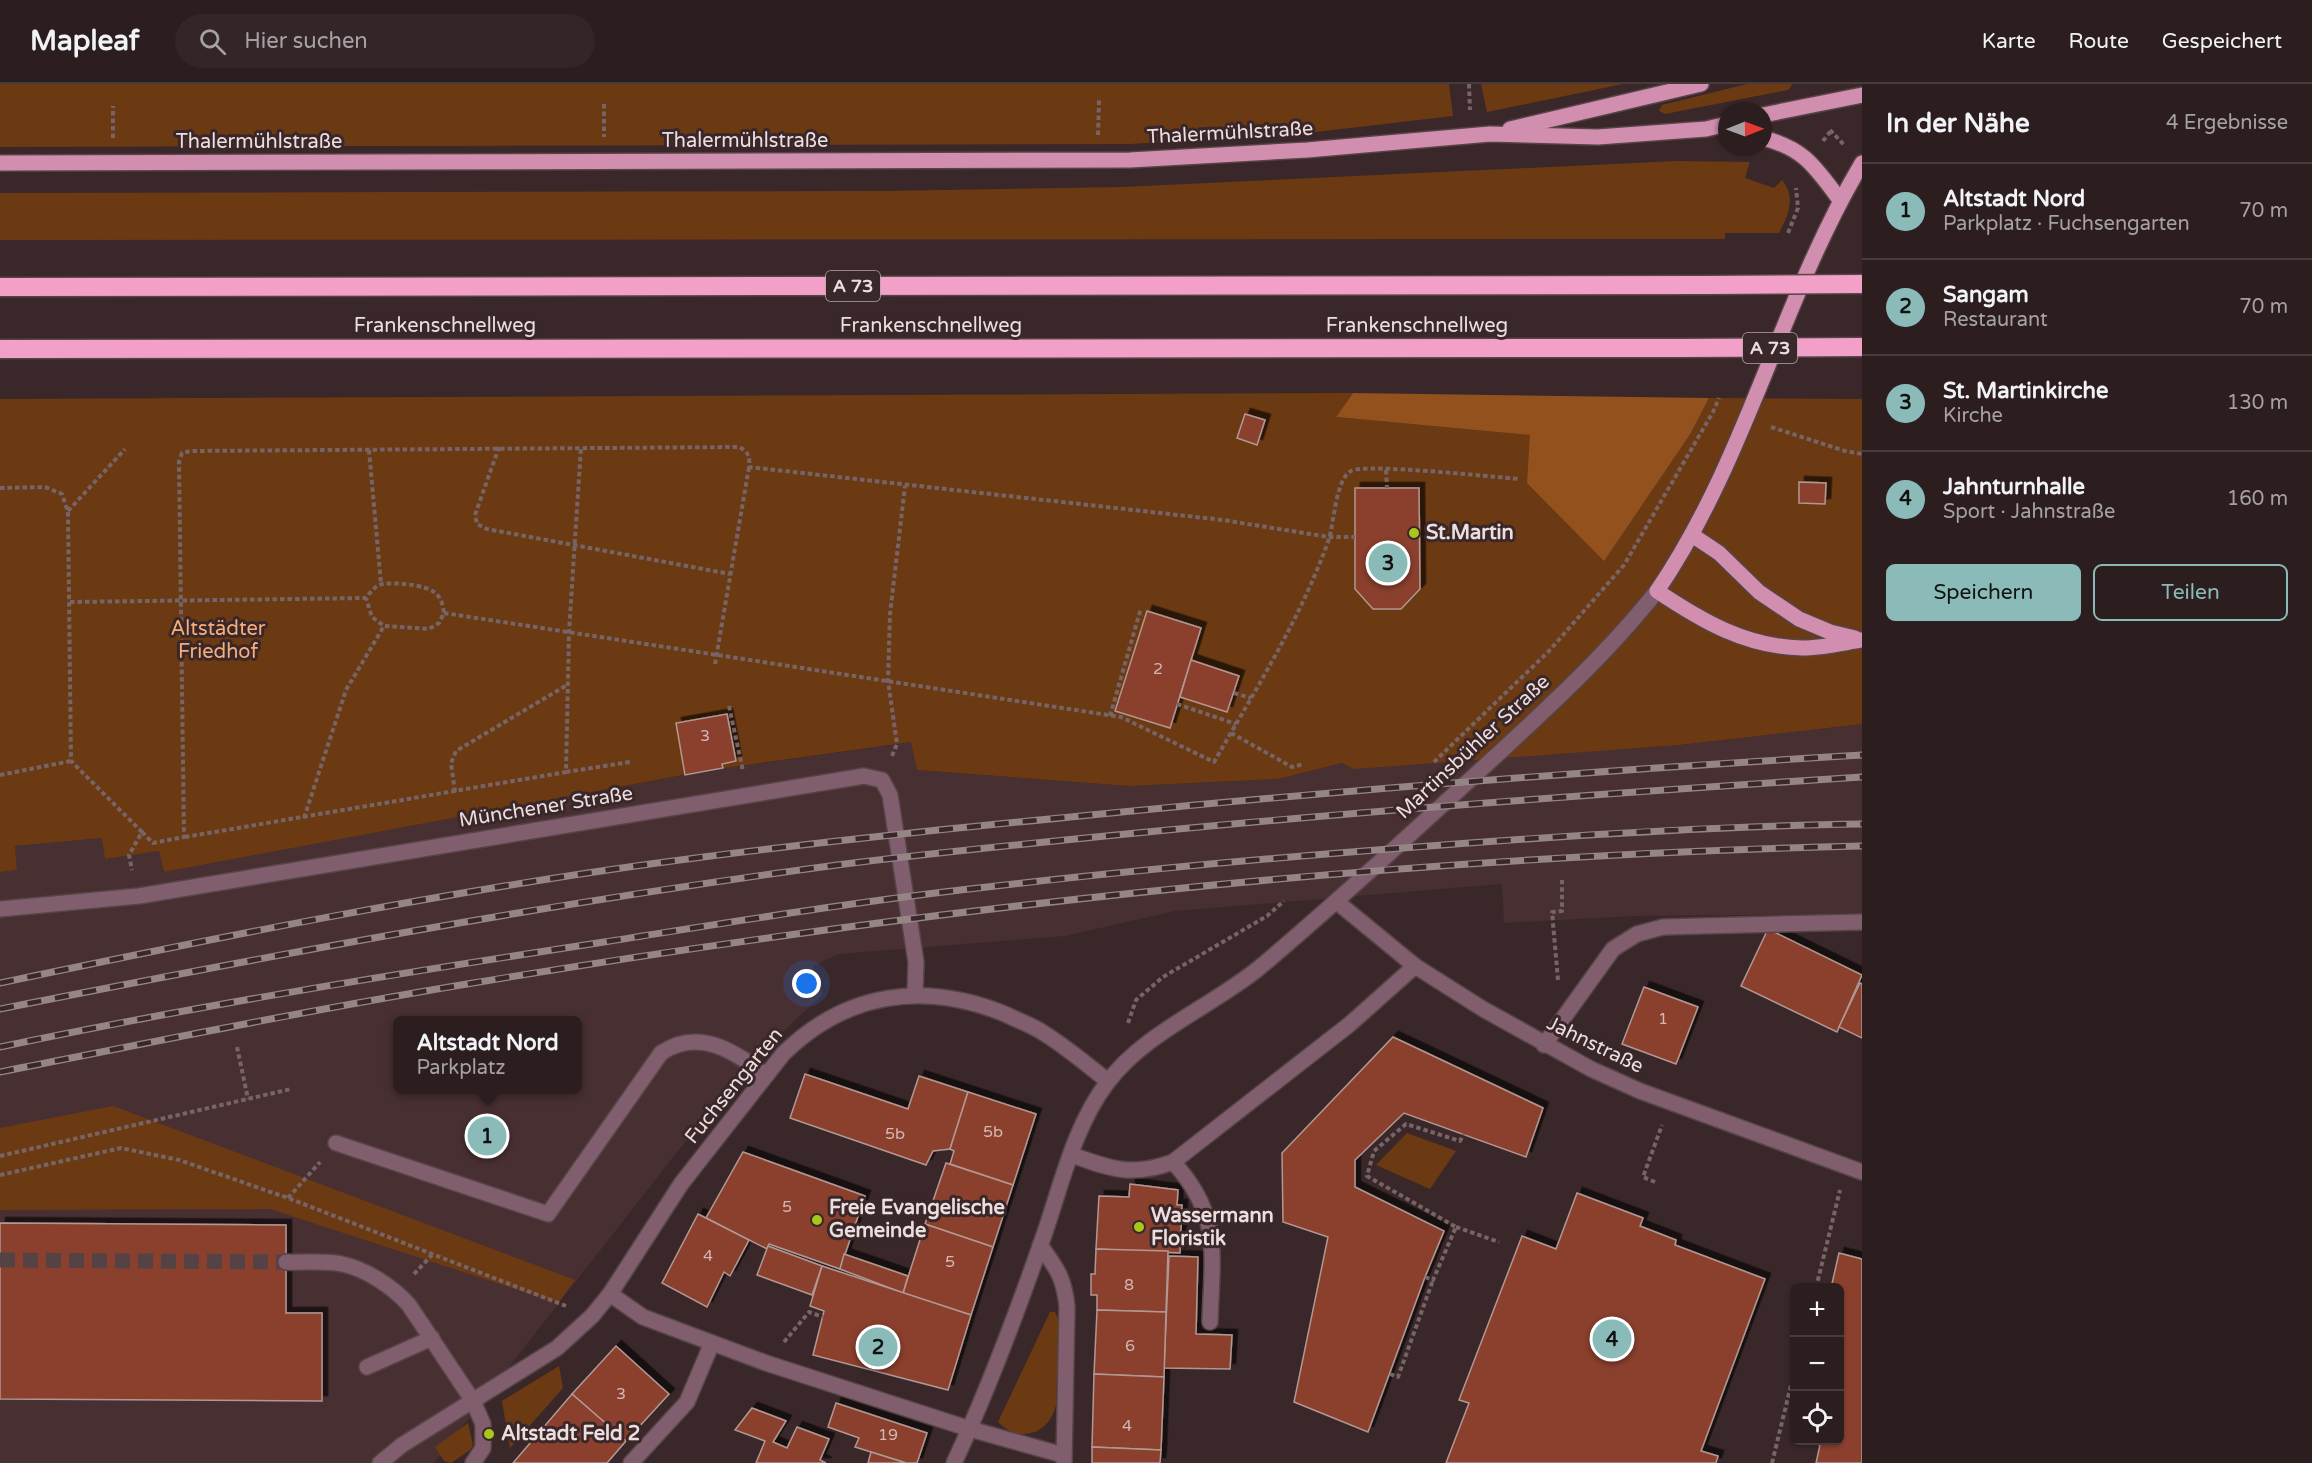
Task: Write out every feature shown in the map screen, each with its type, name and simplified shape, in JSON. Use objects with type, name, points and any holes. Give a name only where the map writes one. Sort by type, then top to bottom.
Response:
[{"type":"highway","name":"Frankenschnellweg","points":[[0,287],[1862,284]]},
{"type":"highway","name":"Frankenschnellweg","points":[[0,349],[1862,347]]},
{"type":"main road","name":"Thalermühlstraße","points":[[1490,134],[1701,84]]},
{"type":"main road","points":[[1772,113],[1862,95]]},
{"type":"main road","name":"Thalermühlstraße","points":[[0,164],[1097,160],[1307,150],[1490,134],[1598,137],[1718,126]]},
{"type":"main road","points":[[1706,129],[1718,130]]},
{"type":"main road","points":[[1772,140],[1800,153],[1809,160],[1840,200]]},
{"type":"main road","name":"Martinsbühler Straße","points":[[1657,591],[1692,535],[1747,419],[1824,233],[1862,163]]},
{"type":"main road","points":[[1692,535],[1719,553],[1759,592],[1799,619],[1830,632],[1862,640]]},
{"type":"main road","points":[[1657,591],[1713,626],[1761,643],[1805,648],[1862,640]]},
{"type":"street","name":"Martinsbühler Straße","points":[[954,1463],[970,1429],[1086,1119],[1108,1081],[1157,1036],[1253,972],[1337,902],[1542,713],[1623,632],[1657,591]]},
{"type":"street","name":"Münchener Straße","points":[[0,909],[139,896],[864,776],[882,780]]},
{"type":"street","points":[[882,780],[890,795],[916,962],[915,995]]},
{"type":"street","name":"Jahnstraße","points":[[1337,902],[1415,966],[1544,1045],[1591,1069],[1670,1102],[1862,1172]]},
{"type":"street","points":[[1544,1045],[1613,949],[1637,934],[1663,927],[1862,922]]},
{"type":"street","points":[[1072,1155],[1114,1170],[1134,1172],[1173,1162],[1350,1024],[1415,966]]},
{"type":"street","name":"Fuchsengarten","points":[[380,1463],[402,1445],[557,1348],[592,1316],[610,1294],[681,1185],[766,1075],[802,1036],[821,1023],[858,1005],[896,997],[915,995],[949,997],[981,1005],[1041,1031],[1108,1081]]},
{"type":"street","points":[[336,1143],[548,1214],[661,1053],[671,1046],[696,1042],[726,1048],[766,1075]]},
{"type":"street","points":[[1173,1162],[1198,1194],[1207,1214],[1212,1256],[1210,1322]]},
{"type":"street","points":[[610,1294],[644,1317],[766,1363],[1064,1459],[1067,1307],[1065,1286],[1060,1272],[1040,1245]]},
{"type":"street","points":[[286,1262],[342,1264],[397,1292],[432,1338],[473,1401],[483,1424],[483,1448],[473,1463]]},
{"type":"street","points":[[367,1366],[432,1338]]},
{"type":"street","points":[[631,1463],[687,1402],[712,1343]]},
{"type":"path","points":[[1097,160],[1099,100]]},
{"type":"path","points":[[1788,232],[1798,208]]},
{"type":"path","points":[[1434,762],[1549,651],[1624,565],[1719,398]]},
{"type":"path","points":[[1747,419],[1845,451],[1862,454]]},
{"type":"path","points":[[499,447],[475,515],[477,524],[487,529],[730,574]]},
{"type":"path","points":[[184,837],[179,462],[182,453],[190,451],[499,447],[739,447],[750,457],[749,467],[715,664]]},
{"type":"path","points":[[566,772],[569,632],[581,447]]},
{"type":"path","points":[[68,512],[125,449]]},
{"type":"path","points":[[369,450],[381,584]]},
{"type":"path","points":[[749,467],[1223,520],[1329,537],[1355,537]]},
{"type":"path","points":[[444,613],[1121,717],[1214,762],[1280,649],[1329,537],[1344,478],[1350,471],[1386,470],[1519,479]]},
{"type":"path","points":[[1386,470],[1387,488]]},
{"type":"path","points":[[882,780],[897,744],[888,681],[890,614],[905,486]]},
{"type":"path","points":[[0,488],[45,487],[62,494],[68,512],[71,761],[153,843],[630,762]]},
{"type":"path","points":[[381,584],[399,584],[434,591],[442,601],[444,613],[439,623],[429,629],[384,626],[372,618],[366,598],[372,589],[381,584]]},
{"type":"path","points":[[69,602],[366,598]]},
{"type":"path","points":[[1110,716],[1141,608]]},
{"type":"path","points":[[304,818],[346,690],[384,626]]},
{"type":"path","points":[[455,792],[451,763],[456,752],[567,685]]},
{"type":"path","points":[[1234,693],[1251,698]]},
{"type":"path","points":[[1177,704],[1236,724]]},
{"type":"path","points":[[729,706],[747,795]]},
{"type":"path","points":[[1231,733],[1292,767],[1304,764]]},
{"type":"path","points":[[0,775],[71,761]]},
{"type":"path","points":[[129,855],[142,832]]},
{"type":"path","points":[[1557,965],[1552,912],[1562,911],[1562,880]]},
{"type":"path","points":[[1126,1030],[1136,1000],[1163,977],[1267,916],[1284,901]]},
{"type":"path","points":[[237,1047],[248,1099]]},
{"type":"path","points":[[0,1156],[291,1089]]},
{"type":"path","points":[[1655,1182],[1643,1177],[1670,1102]]},
{"type":"path","points":[[1464,1134],[1460,1141],[1406,1124],[1374,1151],[1367,1176],[1456,1227],[1499,1242]]},
{"type":"path","points":[[288,1198],[336,1143]]},
{"type":"path","points":[[1370,1146],[1374,1151]]},
{"type":"path","points":[[0,1175],[121,1148],[179,1160],[288,1198],[592,1316]]},
{"type":"path","points":[[1817,1283],[1846,1166]]},
{"type":"path","points":[[1390,1374],[1398,1377],[1433,1280],[1456,1227]]},
{"type":"path","points":[[1425,1277],[1433,1280]]},
{"type":"path","points":[[766,1363],[809,1312],[823,1317]]},
{"type":"path","points":[[1772,1463],[1790,1390]]},
{"type":"shaded area","points":[[1353,393],[1709,398],[1691,433],[1604,561],[1527,483],[1530,435],[1336,417]]},
{"type":"shaded area","points":[[1862,724],[1862,914],[1634,916],[1504,923],[1502,884],[1175,911],[1065,936],[839,954],[813,966],[823,994],[767,1047],[677,1152],[434,1463],[0,1463],[0,872],[17,870],[15,846],[103,838],[105,859],[159,851],[164,872],[704,771],[912,742],[917,770],[1129,786],[1278,779],[1342,763],[1412,763],[1679,745]]},
{"type":"green space","points":[[0,84],[1449,84],[1453,116],[1307,133],[1130,144],[0,147]]},
{"type":"green space","points":[[1481,84],[1623,84],[1487,112]]},
{"type":"green space","points":[[1747,84],[1793,84],[1788,90],[1665,114],[1659,111],[1662,105]]},
{"type":"green space","points":[[1676,161],[1750,162],[1745,178],[1774,188],[1782,180],[1789,193],[1790,206],[1779,233],[1725,233],[1725,239],[0,240],[0,193],[885,191],[1122,187]]},
{"type":"green space","name":"Altstädter Friedhof","points":[[1353,393],[1336,417],[1530,435],[1604,560],[1691,433],[1709,398],[1862,399],[1862,724],[1679,745],[1354,769],[1342,763],[1278,779],[1129,786],[917,770],[911,742],[704,771],[164,872],[159,851],[105,859],[102,838],[15,846],[17,870],[0,872],[0,399]]},
{"type":"green space","points":[[113,1106],[575,1280],[558,1303],[270,1209],[0,1210],[0,1128]]},
{"type":"green space","points":[[1407,1133],[1456,1151],[1430,1189],[1376,1165]]},
{"type":"green space","points":[[1050,1312],[1055,1312],[1059,1321],[1056,1405],[1047,1423],[1040,1429],[1033,1433],[1015,1433],[998,1422]]},
{"type":"green space","points":[[559,1366],[563,1388],[510,1448],[502,1401]]},
{"type":"green space","points":[[468,1423],[473,1445],[470,1450],[451,1463],[444,1461],[435,1447]]},
{"type":"building","points":[[1245,414],[1265,420],[1257,445],[1237,438]]},
{"type":"building","points":[[1799,482],[1826,483],[1825,504],[1799,503]]},
{"type":"building","points":[[1355,488],[1419,488],[1420,589],[1401,609],[1373,609],[1355,589]]},
{"type":"building","points":[[1147,611],[1201,628],[1170,728],[1115,711]]},
{"type":"building","points":[[1191,660],[1239,676],[1227,712],[1180,697]]},
{"type":"building","points":[[727,714],[736,761],[722,764],[723,768],[685,775],[676,723]]},
{"type":"building","points":[[1768,929],[1862,975],[1837,1032],[1741,986]]},
{"type":"building","points":[[1860,983],[1862,984],[1862,1038],[1839,1027]]},
{"type":"building","points":[[1644,987],[1698,1007],[1676,1064],[1622,1044]]},
{"type":"building","points":[[1393,1037],[1543,1108],[1526,1157],[1404,1113],[1355,1160],[1355,1187],[1444,1231],[1368,1432],[1294,1402],[1328,1237],[1283,1222],[1282,1153]]},
{"type":"building","points":[[805,1074],[908,1109],[919,1076],[968,1092],[950,1149],[933,1151],[926,1165],[790,1118]]},
{"type":"building","points":[[968,1092],[1036,1114],[1013,1185],[950,1164],[954,1151],[950,1149]]},
{"type":"building","points":[[743,1152],[865,1196],[840,1269],[769,1244],[767,1249],[706,1218]]},
{"type":"building","points":[[946,1163],[1013,1185],[993,1247],[925,1224]]},
{"type":"building","name":"Wassermann Floristik","points":[[1130,1184],[1178,1190],[1177,1205],[1182,1205],[1180,1253],[1096,1249],[1099,1196],[1129,1197]]},
{"type":"building","points":[[1577,1193],[1643,1218],[1640,1226],[1676,1240],[1675,1245],[1765,1279],[1701,1451],[1718,1456],[1716,1463],[1446,1463],[1469,1403],[1459,1400],[1522,1236],[1556,1249]]},
{"type":"building","points":[[698,1214],[749,1240],[730,1276],[724,1272],[707,1307],[662,1283]]},
{"type":"building","points":[[0,1223],[286,1225],[286,1313],[322,1313],[322,1401],[0,1399]]},
{"type":"building","points":[[925,1224],[993,1247],[971,1315],[903,1293]]},
{"type":"building","points":[[768,1246],[822,1266],[812,1295],[757,1275]]},
{"type":"building","points":[[1096,1249],[1168,1251],[1166,1312],[1097,1310],[1097,1295],[1091,1295],[1091,1274],[1095,1274]]},
{"type":"building","points":[[1839,1253],[1862,1259],[1862,1463],[1816,1463],[1820,1445],[1844,1445],[1844,1283],[1832,1283]]},
{"type":"building","points":[[844,1254],[908,1276],[903,1293],[840,1269]]},
{"type":"building","points":[[1169,1256],[1198,1257],[1196,1334],[1232,1335],[1230,1369],[1164,1368]]},
{"type":"building","points":[[822,1266],[971,1315],[948,1390],[813,1355],[824,1311],[810,1306]]},
{"type":"building","points":[[1097,1310],[1166,1312],[1164,1377],[1094,1374]]},
{"type":"building","points":[[616,1346],[669,1394],[626,1441],[572,1394]]},
{"type":"building","points":[[1094,1374],[1164,1377],[1161,1450],[1092,1447]]},
{"type":"building","points":[[572,1394],[626,1441],[607,1463],[513,1463]]},
{"type":"building","points":[[836,1403],[927,1433],[917,1463],[906,1463],[855,1447],[859,1438],[828,1427]]},
{"type":"building","points":[[752,1408],[786,1421],[773,1442],[787,1448],[797,1427],[829,1439],[820,1460],[826,1463],[756,1463],[765,1441],[735,1430]]},
{"type":"building","points":[[1092,1447],[1161,1450],[1160,1463],[1092,1463]]},
{"type":"building","points":[[871,1452],[906,1463],[868,1463]]},
{"type":"tunnel","points":[[0,1260],[286,1262]]},
{"type":"railway","points":[[0,983],[243,933],[405,903],[568,876],[716,855],[917,832],[1269,798],[1608,771],[1862,755]]},
{"type":"railway","points":[[0,1009],[417,930],[627,895],[837,865],[1030,843],[1326,816],[1862,777]]},
{"type":"railway","points":[[0,1047],[226,1003],[377,978],[796,912],[939,893],[1208,864],[1483,842],[1699,829],[1862,824]]},
{"type":"railway","points":[[0,1072],[295,1014],[473,983],[818,931],[992,909],[1165,890],[1513,861],[1862,846]]},
{"type":"place","name":"St.Martin","points":[[1414,533]]},
{"type":"place","name":"St. Martinkirche","points":[[1388,563]]},
{"type":"place","name":"Altstadt Nord","points":[[487,1136]]},
{"type":"place","name":"Freie Evangelische Gemeinde","points":[[817,1220]]},
{"type":"place","name":"Wassermann Floristik","points":[[1139,1227]]},
{"type":"place","name":"Jahnturnhalle","points":[[1612,1339]]},
{"type":"place","name":"Sangam","points":[[878,1347]]},
{"type":"place","name":"Altstadt Feld 2","points":[[489,1434]]}]
